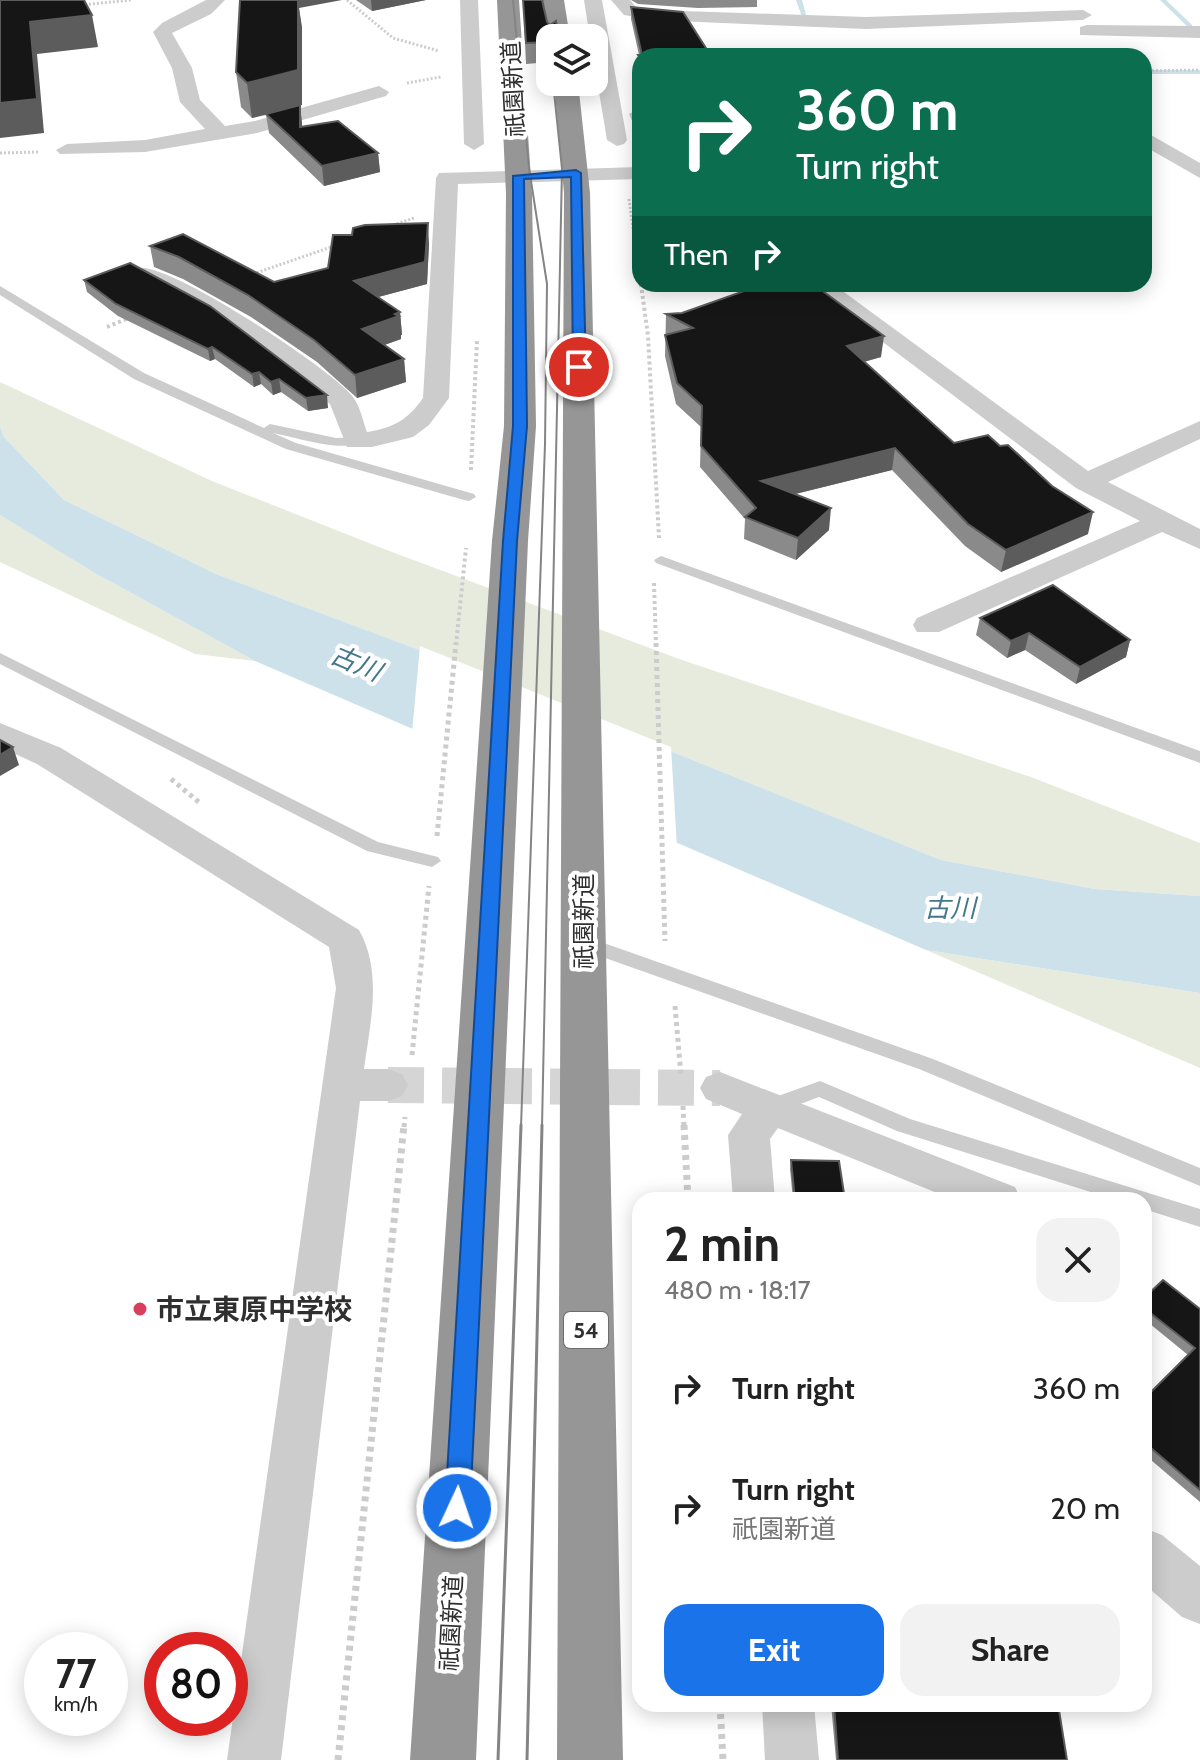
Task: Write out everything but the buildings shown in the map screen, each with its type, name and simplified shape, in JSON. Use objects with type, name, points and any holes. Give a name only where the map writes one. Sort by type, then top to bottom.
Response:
[{"type":"highway","name":"祇園新道","points":[[443,1760],[510,541],[520,426],[518,176],[508,0]]},
{"type":"highway","name":"祇園新道","points":[[553,0],[557,24]]},
{"type":"highway","name":"祇園新道","points":[[581,96],[576,173],[590,1760]]},
{"type":"street","points":[[216,0],[210,9],[169,24],[162,32],[182,68],[190,102],[220,133]]},
{"type":"street","points":[[590,24],[593,0]]},
{"type":"street","points":[[620,0],[630,11],[652,15],[866,23],[1082,15],[1200,32]]},
{"type":"street","points":[[807,0],[816,20],[834,42]]},
{"type":"street","points":[[474,144],[475,2]]},
{"type":"street","points":[[1082,15],[1092,48]]},
{"type":"street","points":[[473,81],[514,99]]},
{"type":"street","points":[[67,150],[145,146],[220,133],[300,116],[379,92]]},
{"type":"street","points":[[591,96],[617,140]]},
{"type":"street","points":[[1152,142],[1200,172]]},
{"type":"street","points":[[1152,163],[1177,158]]},
{"type":"street","points":[[146,273],[223,311],[266,340],[342,400],[357,441],[391,437],[421,423],[436,398],[447,178],[576,173],[632,182]]},
{"type":"street","points":[[829,292],[1086,482],[1200,540]]},
{"type":"street","points":[[1086,482],[1200,429]]},
{"type":"street","points":[[928,625],[1163,521]]},
{"type":"street","points":[[0,734],[49,756],[346,940],[355,988],[254,1760]]},
{"type":"street","points":[[341,1085],[401,1089]]},
{"type":"street","points":[[720,1088],[980,1192]]},
{"type":"street","points":[[753,1192],[749,1135],[771,1107]]},
{"type":"street","points":[[1152,1559],[1200,1599]]},
{"type":"street","points":[[789,1712],[792,1760]]},
{"type":"lane","points":[[0,290],[139,376],[291,446],[469,497]]},
{"type":"lane","points":[[239,422],[336,442],[357,441]]},
{"type":"lane","points":[[661,560],[944,667],[1200,757]]},
{"type":"lane","points":[[0,658],[373,847],[432,861]]},
{"type":"lane","points":[[583,922],[1200,1177]]},
{"type":"lane","points":[[771,1107],[820,1089],[904,1125],[1118,1192]]},
{"type":"lane","points":[[1152,1203],[1200,1218]]},
{"type":"path","points":[[79,6],[132,0]]},
{"type":"path","points":[[347,0],[393,38],[445,53]]},
{"type":"path","points":[[1152,71],[1200,70]]},
{"type":"path","points":[[379,92],[442,77]]},
{"type":"path","points":[[382,229],[445,209]]},
{"type":"path","points":[[122,320],[337,245]]},
{"type":"path","points":[[641,292],[648,336],[661,560]]},
{"type":"path","points":[[439,829],[466,543]]},
{"type":"path","points":[[653,586],[662,917]]},
{"type":"path","points":[[338,1760],[401,1089],[432,861]]},
{"type":"path","points":[[720,1712],[723,1760]]},
{"type":"shaded area","points":[[0,382],[212,481],[384,549],[682,660],[1031,777],[1200,843],[1200,896],[1095,889],[941,860],[417,649],[216,574],[64,500],[4,437],[0,426]]},
{"type":"shaded area","points":[[0,515],[93,572],[255,661],[195,654],[0,562]]},
{"type":"shaded area","points":[[926,950],[1200,993],[1200,1068]]},
{"type":"water","name":"古川","points":[[0,426],[4,437],[64,500],[216,574],[417,649],[941,860],[1095,889],[1200,896],[1200,993],[926,950],[255,661],[93,572],[0,515]]},
{"type":"pier","points":[[420,646],[671,747],[677,847],[412,733]]},
{"type":"waterway","points":[[799,0],[805,17]]},
{"type":"waterway","points":[[1163,0],[1190,26]]},
{"type":"waterway","points":[[1152,72],[1200,72]]},
{"type":"tunnel","points":[[388,1085],[720,1088]]},
{"type":"tram line","points":[[513,0],[529,168],[547,284],[545,444],[521,1127]]},
{"type":"tram line","points":[[543,0],[546,24]]},
{"type":"tram line","points":[[542,1127],[562,169],[554,96]]},
{"type":"tram line","points":[[498,1760],[521,1125]]},
{"type":"tram line","points":[[527,1760],[542,1125]]},
{"type":"place","name":"市立東原中学校","points":[[140,1309]]},
{"type":"route","points":[[457,1508],[494,878],[510,541],[520,426],[518,176],[576,173],[579,367]]}]
